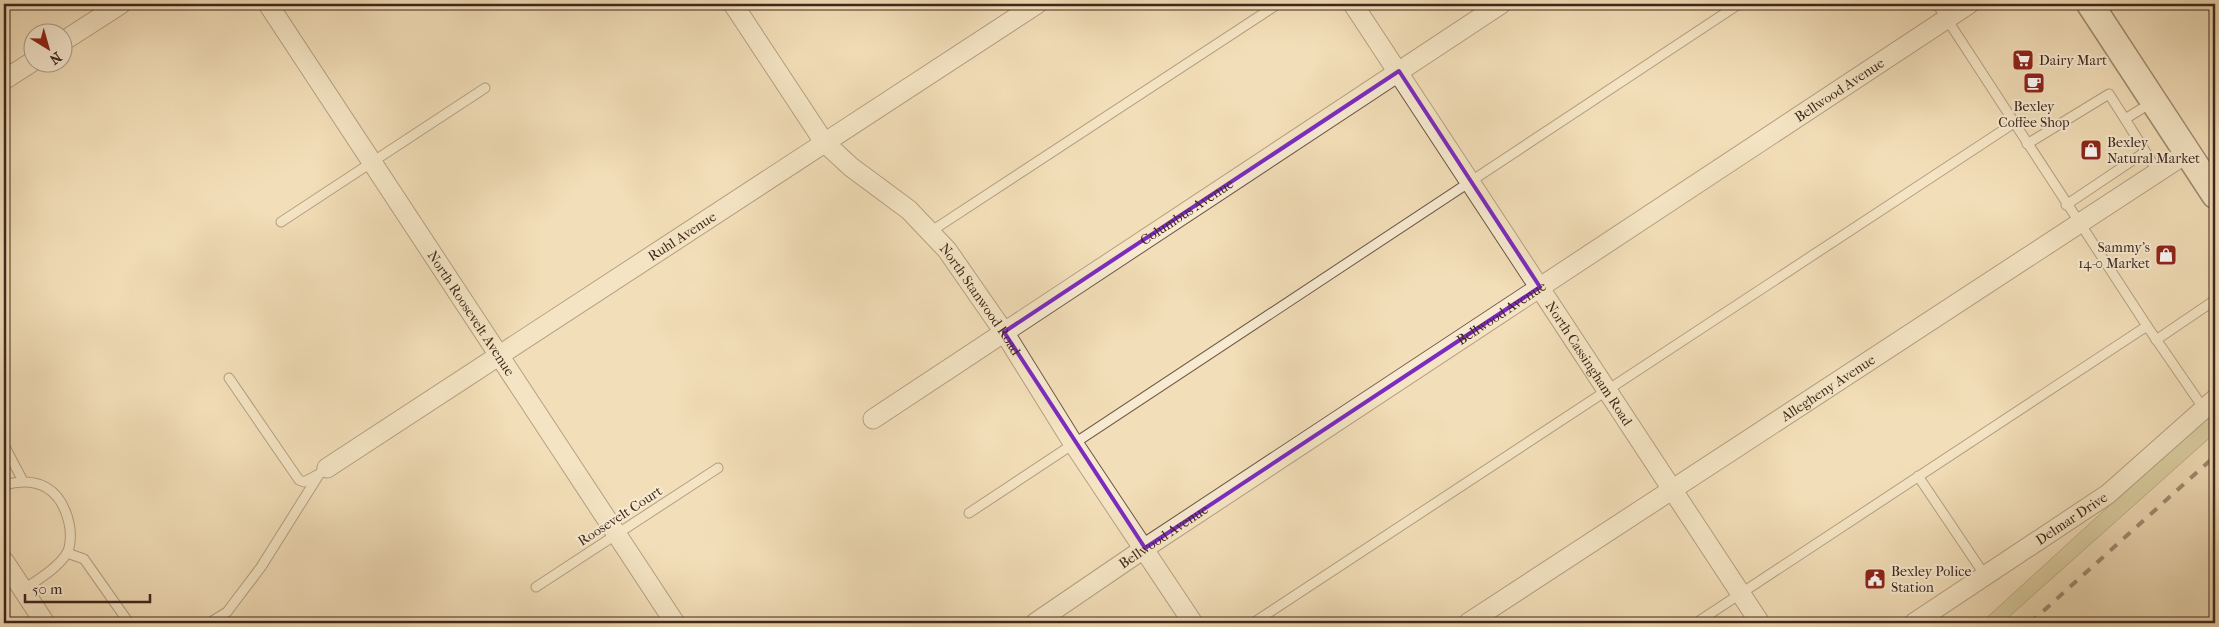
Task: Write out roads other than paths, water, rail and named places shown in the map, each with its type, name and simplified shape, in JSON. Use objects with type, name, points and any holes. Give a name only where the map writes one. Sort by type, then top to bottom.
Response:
[{"type":"street","points":[[72,34],[102,12],[121,4]]},
{"type":"street","name":"North Roosevelt Avenue","points":[[268,4],[675,623]]},
{"type":"street","name":"North Stanwood Road","points":[[734,4],[824,142],[851,166],[909,210],[947,250],[1004,332],[1074,445],[1145,548],[1193,623]]},
{"type":"street","name":"Ruhl Avenue","points":[[323,471],[1037,4]]},
{"type":"street","name":"North Cassingham Road","points":[[1353,4],[1399,71],[1760,623]]},
{"type":"street","name":"Columbus Avenue","points":[[873,419],[1501,4]]},
{"type":"street","name":"Bellwood Avenue","points":[[1035,623],[1145,548],[1540,287],[1942,11],[1969,4]]},
{"type":"street","points":[[2090,4],[2215,195]]},
{"type":"street","points":[[4,80],[22,68]]},
{"type":"street","name":"Allegheny Avenue","points":[[1468,623],[2188,153]]},
{"type":"street","name":"Delmar Drive","points":[[1914,623],[1986,577],[2108,494],[2210,404]]},
{"type":"street","points":[[4,561],[45,623]]},
{"type":"lane","points":[[930,232],[1278,4]]},
{"type":"lane","points":[[969,513],[1470,180],[1739,4]]},
{"type":"lane","points":[[1942,11],[2066,205],[2156,340],[2210,404]]},
{"type":"lane","points":[[281,222],[485,88]]},
{"type":"lane","points":[[2027,144],[2108,94],[2158,172]]},
{"type":"lane","points":[[2125,118],[2154,101]]},
{"type":"lane","points":[[1253,623],[2014,123]]},
{"type":"lane","points":[[2066,205],[2145,152]]},
{"type":"lane","points":[[2156,340],[2215,300]]},
{"type":"lane","points":[[1696,623],[2147,326]]},
{"type":"lane","points":[[230,378],[299,480],[304,482],[323,471]]},
{"type":"lane","points":[[4,445],[23,482]]},
{"type":"lane","name":"Roosevelt Court","points":[[536,587],[718,468]]},
{"type":"lane","points":[[209,623],[227,612],[261,567],[323,471]]},
{"type":"lane","points":[[1918,476],[1986,577]]},
{"type":"lane","points":[[4,485],[32,482],[48,488],[57,496],[66,509],[71,531],[68,553],[23,590]]},
{"type":"lane","points":[[68,553],[84,559],[129,623]]},
{"type":"railway","points":[[2030,623],[2215,456]]},
{"type":"place","name":"Dairy Mart","points":[[2023,60]]},
{"type":"place","name":"Bexley Coffee Shop","points":[[2034,83]]},
{"type":"place","name":"Bexley Natural Market","points":[[2091,150]]},
{"type":"place","name":"Sammy's 14-0 Market","points":[[2166,255]]},
{"type":"place","name":"Bexley Police Station","points":[[1875,579]]}]
